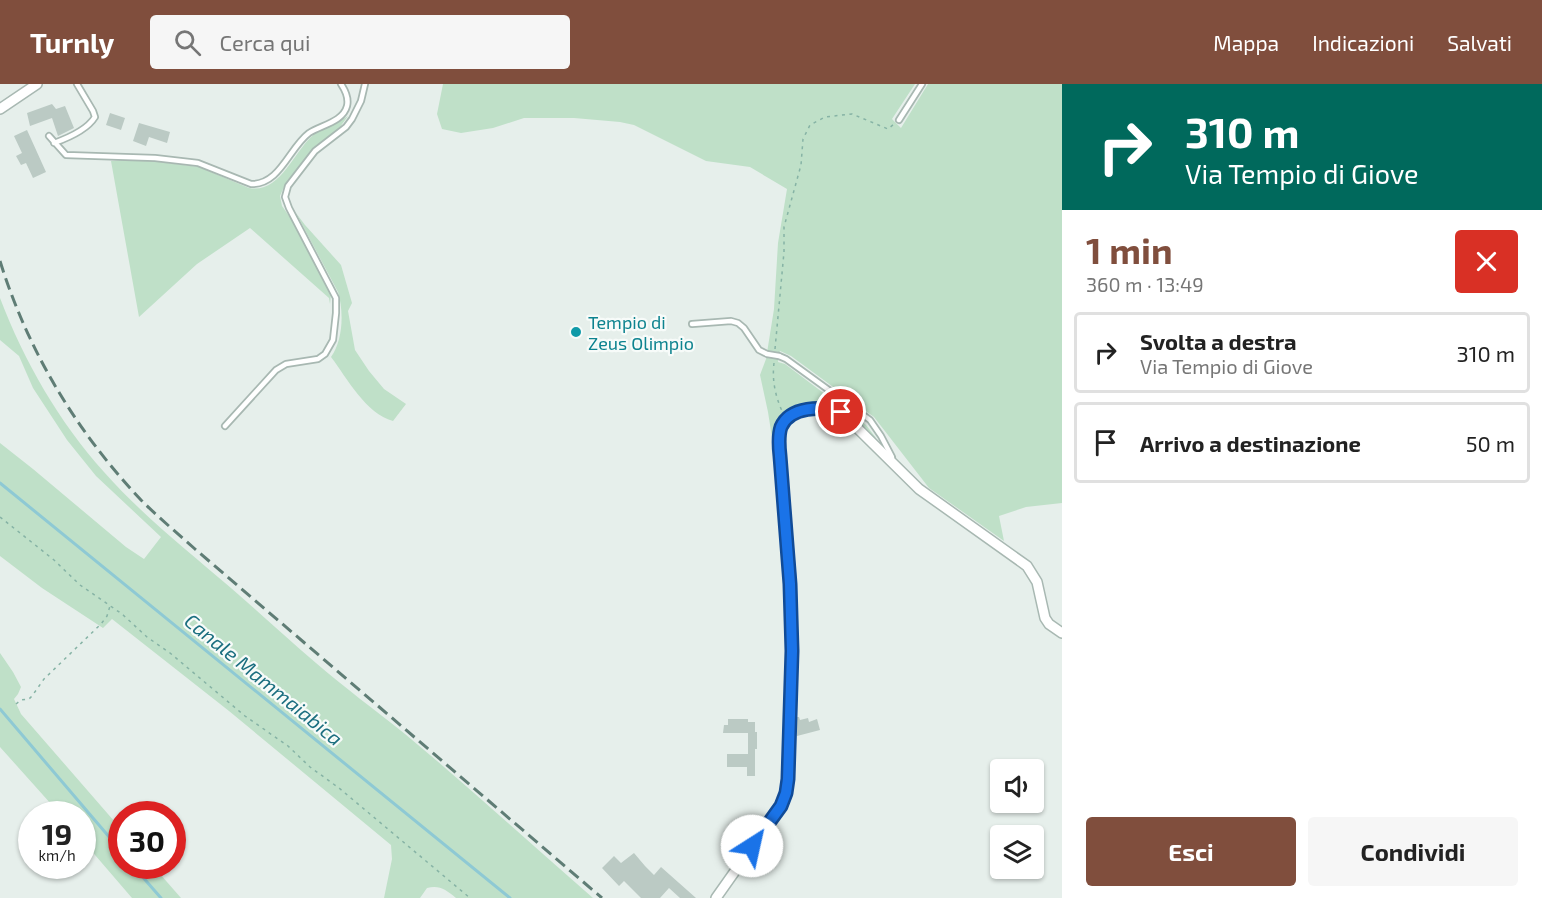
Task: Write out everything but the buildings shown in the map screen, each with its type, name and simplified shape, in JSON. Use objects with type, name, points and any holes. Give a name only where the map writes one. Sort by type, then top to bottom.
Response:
[{"type":"street","points":[[0,109],[37,84]]},
{"type":"street","points":[[716,898],[781,806],[786,793],[792,651],[790,584],[779,438],[785,420],[801,411],[821,408],[841,412],[919,489],[1027,566],[1037,582],[1045,618],[1049,624],[1062,633]]},
{"type":"lane","points":[[54,143],[81,130],[95,117],[77,84]]},
{"type":"lane","points":[[48,136],[66,155],[155,158],[198,163],[251,184],[259,184],[272,177],[308,134],[334,121],[345,110],[348,105],[347,98],[341,84]]},
{"type":"lane","points":[[225,426],[276,370],[286,364],[318,358],[330,347],[333,340],[336,298],[285,201],[285,197],[288,186],[315,151],[346,127],[352,119],[361,101],[365,84]]},
{"type":"lane","points":[[899,120],[922,84]]},
{"type":"lane","points":[[692,324],[731,321],[738,323],[759,350],[786,359],[870,420],[896,465]]},
{"type":"path","points":[[785,420],[775,393],[773,373],[784,252],[784,227],[801,165],[803,139],[810,124],[825,117],[852,114],[888,129],[899,120]]},
{"type":"path","points":[[0,517],[54,560],[80,585],[110,605],[245,716],[288,746],[310,767],[339,788],[470,898]]},
{"type":"path","points":[[16,704],[21,700],[29,699],[44,679],[101,624],[107,616],[110,605]]},
{"type":"green space","points":[[443,84],[915,84],[892,119],[901,128],[928,84],[1062,84],[1062,503],[1026,507],[999,516],[1004,541],[929,488],[874,417],[791,356],[780,351],[778,362],[785,364],[866,425],[876,438],[834,406],[817,403],[799,406],[784,415],[774,430],[773,444],[760,375],[766,359],[774,309],[778,243],[787,189],[750,167],[706,161],[634,125],[620,122],[574,118],[524,118],[493,128],[461,133],[442,129],[437,114]]},
{"type":"green space","points":[[348,116],[340,127],[311,152],[288,180],[280,196],[282,206],[292,220],[331,294],[330,304],[329,298],[250,228],[197,264],[139,317],[111,161],[136,159],[199,167],[249,188],[260,188],[277,179],[311,137]]},
{"type":"green space","points":[[296,213],[341,265],[352,303],[348,311],[355,350],[384,389],[406,404],[393,421],[374,411],[366,403],[331,357],[340,334],[342,317],[340,300],[338,292]]},
{"type":"green space","points":[[0,298],[20,345],[44,390],[72,433],[119,488],[316,663],[429,754],[593,898],[456,898],[436,887],[427,888],[420,898],[384,898],[392,859],[391,845],[229,711],[112,619],[103,628],[42,588],[0,556],[0,443],[126,547],[144,559],[161,537],[96,476],[67,440],[33,388],[19,356],[0,340]]},
{"type":"green space","points":[[0,653],[21,687],[14,699],[21,714],[108,814],[108,870],[96,856],[96,801],[48,801],[0,747]]},
{"type":"green space","points":[[116,879],[164,879],[181,898],[132,898]]},
{"type":"waterway","name":"Canale Mammaiabica","points":[[0,483],[510,898]]},
{"type":"waterway","points":[[0,709],[108,836]]},
{"type":"waterway","points":[[144,879],[161,898]]},
{"type":"railway","points":[[0,261],[25,327],[57,388],[95,446],[141,500],[195,549],[602,898]]},
{"type":"place","name":"Tempio di Zeus Olimpio","points":[[576,332]]},
{"type":"route","points":[[752,846],[781,806],[788,779],[792,651],[790,584],[779,438],[781,428],[785,420],[801,411],[821,408],[841,412]]}]
